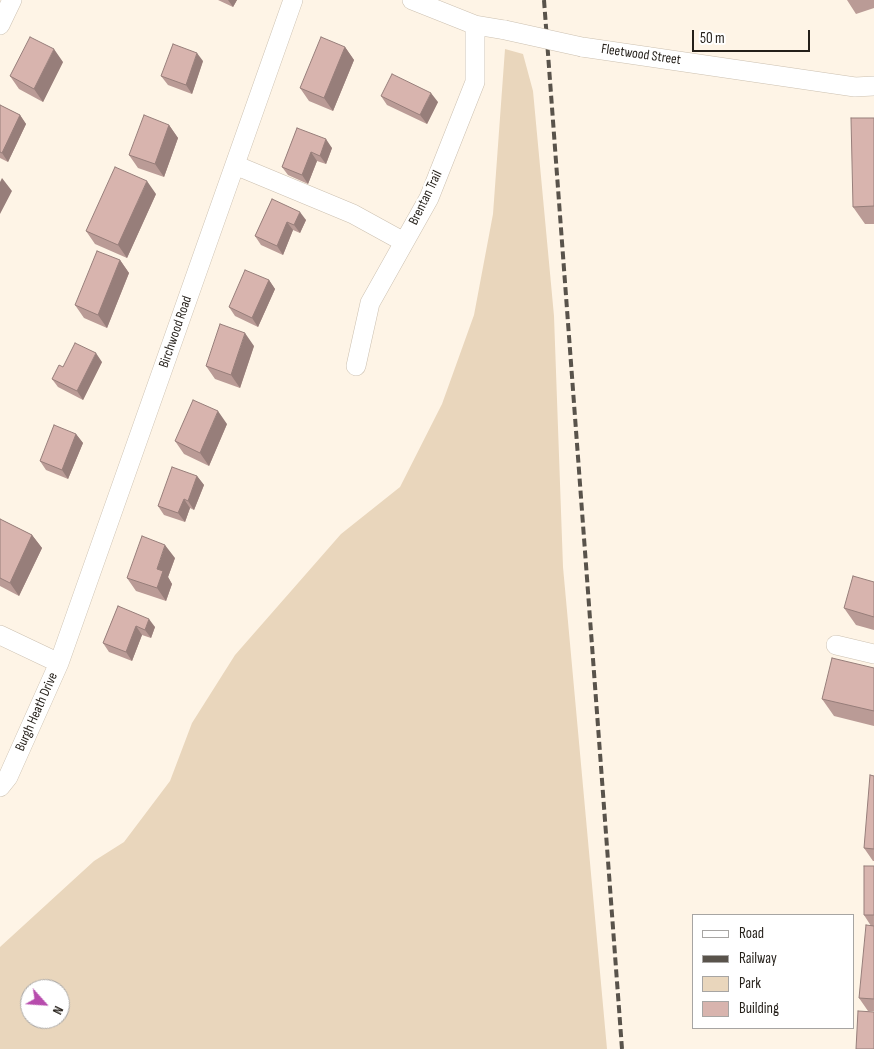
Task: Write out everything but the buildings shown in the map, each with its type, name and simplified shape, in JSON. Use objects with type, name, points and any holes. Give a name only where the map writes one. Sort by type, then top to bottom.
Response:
[{"type":"street","points":[[0,25],[12,0]]},
{"type":"street","name":"Birchwood Road","points":[[59,663],[293,0]]},
{"type":"street","name":"Fleetwood Street","points":[[412,0],[475,24],[582,47],[855,87],[874,86]]},
{"type":"street","name":"Brentan Trail","points":[[356,366],[370,303],[429,198],[475,82],[475,24]]},
{"type":"street","points":[[235,165],[353,214],[404,242]]},
{"type":"street","points":[[0,635],[59,663]]},
{"type":"street","points":[[836,645],[874,654]]},
{"type":"street","name":"Burgh Heath Drive","points":[[0,787],[8,777],[59,663]]},
{"type":"green space","points":[[505,49],[523,54],[533,91],[554,316],[563,567],[607,1049],[0,1049],[0,947],[94,861],[124,842],[170,781],[192,723],[235,655],[341,534],[400,487],[442,404],[474,315],[493,214]]},
{"type":"railway","points":[[544,0],[622,1049]]}]
